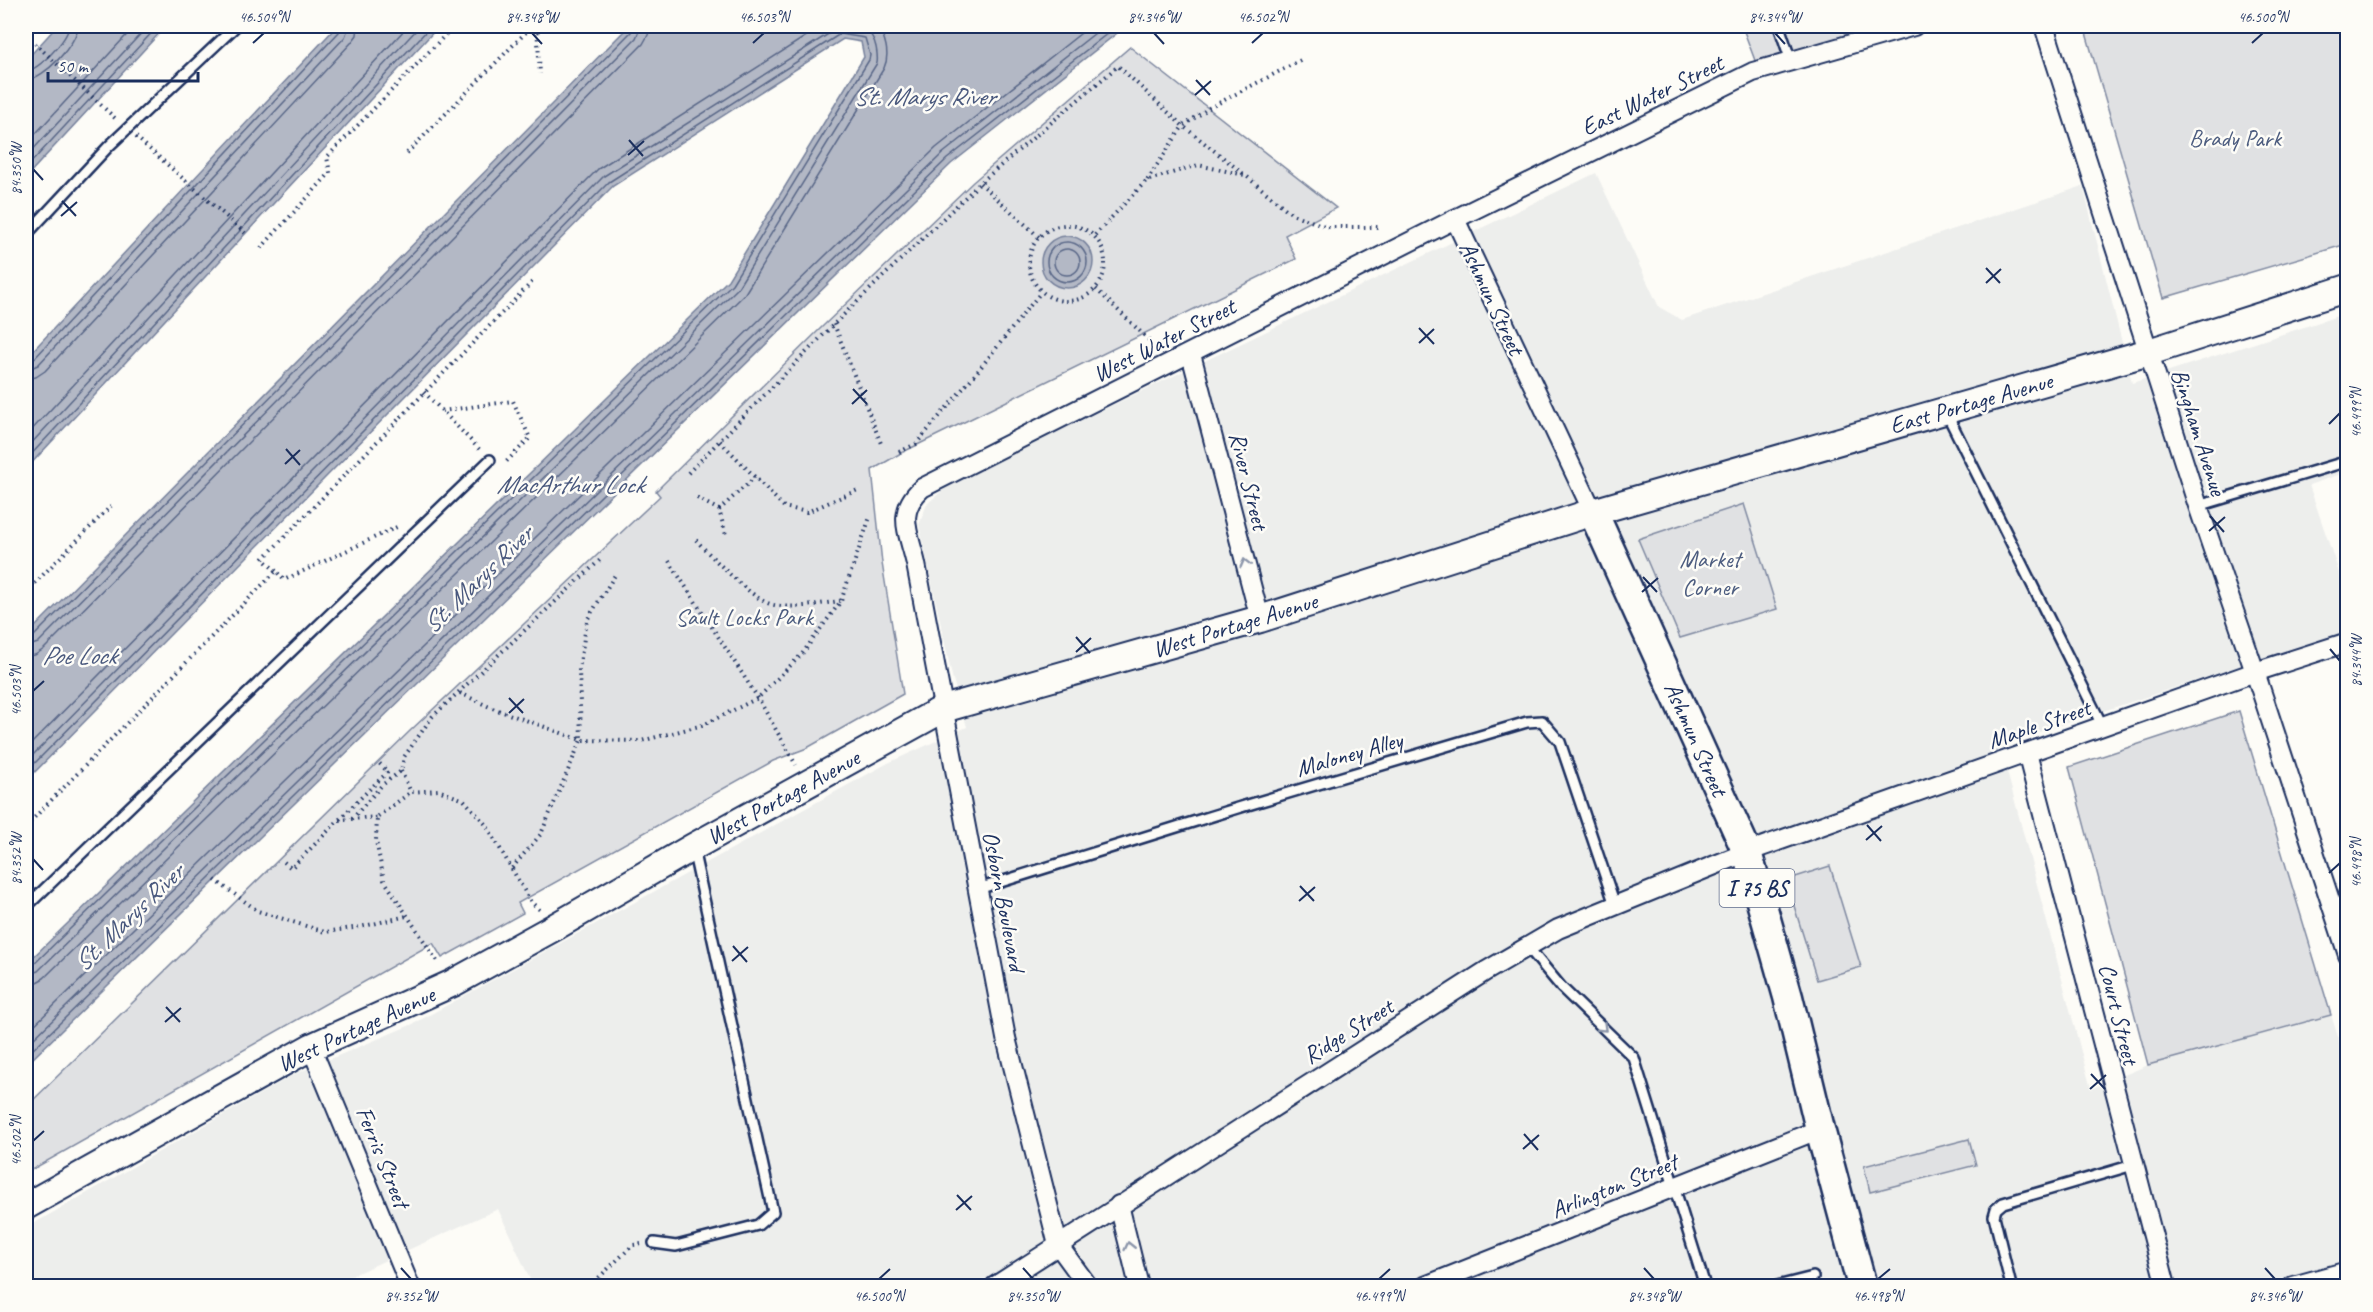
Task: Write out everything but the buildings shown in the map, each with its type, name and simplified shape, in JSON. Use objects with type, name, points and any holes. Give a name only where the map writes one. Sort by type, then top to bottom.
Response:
[{"type":"main road","name":"Ashmun Street","points":[[1593,512],[1747,852],[1788,997],[1820,1130],[1863,1287]]},
{"type":"street","name":"East Water Street","points":[[1455,219],[1753,72],[1914,26]]},
{"type":"street","name":"Bingham Avenue","points":[[2044,26],[2198,506],[2255,672],[2339,898],[2348,955]]},
{"type":"street","name":"West Water Street","points":[[904,513],[910,499],[922,488],[1455,219]]},
{"type":"street","name":"Ashmun Street","points":[[1455,219],[1593,512]]},
{"type":"street","name":"East Portage Avenue","points":[[1593,512],[2149,352],[2348,288]]},
{"type":"street","name":"River Street","points":[[1191,354],[1260,619]]},
{"type":"street","name":"West Portage Avenue","points":[[26,1206],[311,1047],[453,983],[943,709],[1260,619],[1593,512]]},
{"type":"street","name":"Osborn Boulevard","points":[[904,513],[1006,1038],[1058,1245],[1088,1287]]},
{"type":"street","name":"Maple Street","points":[[1747,852],[2255,672],[2348,642]]},
{"type":"street","name":"Court Street","points":[[2027,753],[2166,1287]]},
{"type":"street","name":"Ridge Street","points":[[994,1287],[1527,946],[1558,929],[1747,852]]},
{"type":"street","name":"Ferris Street","points":[[311,1047],[410,1287]]},
{"type":"street","name":"Arlington Street","points":[[1425,1287],[1820,1130]]},
{"type":"street","points":[[1119,1205],[1139,1287]]},
{"type":"street","points":[[2293,1287],[2348,1271]]},
{"type":"lane","points":[[26,235],[109,146],[236,26]]},
{"type":"lane","points":[[1779,26],[1791,61]]},
{"type":"lane","points":[[1945,411],[2103,727]]},
{"type":"lane","points":[[26,907],[490,460]]},
{"type":"lane","points":[[2198,506],[2348,461]]},
{"type":"lane","name":"Maloney Alley","points":[[978,889],[1241,807],[1527,722],[1542,721],[1560,742],[1615,905]]},
{"type":"lane","points":[[654,1243],[676,1246],[758,1225],[773,1212],[693,847]]},
{"type":"lane","points":[[1527,946],[1561,987],[1634,1058],[1705,1287]]},
{"type":"lane","points":[[2011,1287],[1994,1216],[1996,1209],[2003,1203],[2133,1165]]},
{"type":"lane","points":[[1777,1287],[1813,1276]]},
{"type":"path","points":[[261,248],[330,173],[327,157],[454,26]]},
{"type":"path","points":[[407,153],[532,26]]},
{"type":"path","points":[[539,26],[540,74]]},
{"type":"path","points":[[26,35],[245,234]]},
{"type":"path","points":[[1095,235],[1146,181],[1183,126],[1209,108],[1302,60]]},
{"type":"path","points":[[688,472],[834,324],[980,183],[1118,66],[1183,126],[1292,214],[1327,227],[1379,227]]},
{"type":"path","points":[[1146,181],[1198,165],[1245,175]]},
{"type":"path","points":[[980,183],[1039,237]]},
{"type":"path","points":[[1064,224],[1076,225],[1095,235],[1104,250],[1106,262],[1104,275],[1096,289],[1077,300],[1064,302],[1041,292],[1033,282],[1029,270],[1029,257],[1039,237],[1051,228],[1064,224]]},
{"type":"path","points":[[401,525],[284,580],[262,559],[534,280]]},
{"type":"path","points":[[1096,289],[1149,340]]},
{"type":"path","points":[[900,452],[916,444],[1041,292]]},
{"type":"path","points":[[834,324],[882,446]]},
{"type":"path","points":[[424,392],[442,411],[490,460],[498,470],[531,438],[513,401],[442,411]]},
{"type":"path","points":[[720,441],[784,507],[807,512],[860,489]]},
{"type":"path","points":[[719,510],[755,477]]},
{"type":"path","points":[[697,498],[719,510],[724,520],[726,535]]},
{"type":"path","points":[[26,592],[111,506]]},
{"type":"path","points":[[460,693],[492,708],[581,740],[641,741],[703,725],[758,698],[802,654],[841,601],[870,517]]},
{"type":"path","points":[[696,540],[736,580],[769,604],[800,606],[841,601]]},
{"type":"path","points":[[352,819],[382,785],[401,771],[405,757],[432,717],[600,560]]},
{"type":"path","points":[[669,561],[758,698],[796,765]]},
{"type":"path","points":[[26,826],[276,572]]},
{"type":"path","points":[[512,868],[541,834],[581,740],[579,669],[587,620],[615,575]]},
{"type":"path","points":[[284,862],[291,868],[346,811],[388,772],[378,762]]},
{"type":"path","points":[[401,771],[411,792]]},
{"type":"path","points":[[338,820],[377,817],[411,792],[438,790],[465,800],[487,826],[531,902],[545,914]]},
{"type":"path","points":[[377,817],[376,841],[384,880],[437,961]]},
{"type":"path","points":[[215,880],[258,911],[324,932],[360,927],[407,916]]},
{"type":"path","points":[[590,1287],[633,1245],[654,1243]]},
{"type":"shaded area","points":[[1596,173],[1659,307],[1682,320],[2083,186],[2132,383],[2347,313],[2347,472],[2309,485],[2347,596],[2347,631],[2000,745],[2091,1089],[2148,1065],[2331,1015],[2347,1065],[2347,1286],[973,1286],[972,1283],[966,1286],[533,1286],[498,1209],[329,1286],[26,1286],[26,1228],[295,1074],[413,1024],[888,763],[967,727],[952,676],[919,525],[927,504],[951,483]]},
{"type":"green space","points":[[1742,26],[1891,26],[1759,71]]},
{"type":"green space","name":"Brady Park","points":[[2084,26],[2347,26],[2347,244],[2163,298]]},
{"type":"green space","name":"Sault Locks Park","points":[[1130,47],[1336,208],[1285,235],[1296,259],[901,453],[872,470],[882,563],[903,694],[807,748],[773,761],[518,903],[523,913],[442,958],[433,943],[26,1173],[26,1107],[411,730],[660,496],[656,491],[823,326],[973,182]]},
{"type":"green space","name":"Market Corner","points":[[1744,504],[1777,609],[1680,638],[1638,539]]},
{"type":"green space","points":[[2239,711],[2331,1015],[2148,1065],[2069,767]]},
{"type":"green space","points":[[1830,866],[1861,967],[1817,980],[1786,880]]},
{"type":"green space","points":[[1969,1139],[1976,1165],[1870,1192],[1864,1166]]},
{"type":"water","points":[[57,26],[166,26],[26,177],[26,60]]},
{"type":"water","points":[[337,26],[439,26],[26,469],[26,358]]},
{"type":"water","name":"St. Marys River","points":[[629,26],[1126,26],[951,164],[26,1065],[26,964],[728,280],[864,57],[861,42],[843,39],[613,186],[26,781],[26,636]]},
{"type":"water","points":[[1062,236],[1072,236],[1086,243],[1093,262],[1086,281],[1072,288],[1062,288],[1052,284],[1045,277],[1041,267],[1041,257],[1045,247],[1052,240]]},
{"type":"water label","name":"MacArthur Lock","points":[[570,484]]},
{"type":"water label","name":"Poe Lock","points":[[79,655]]}]
